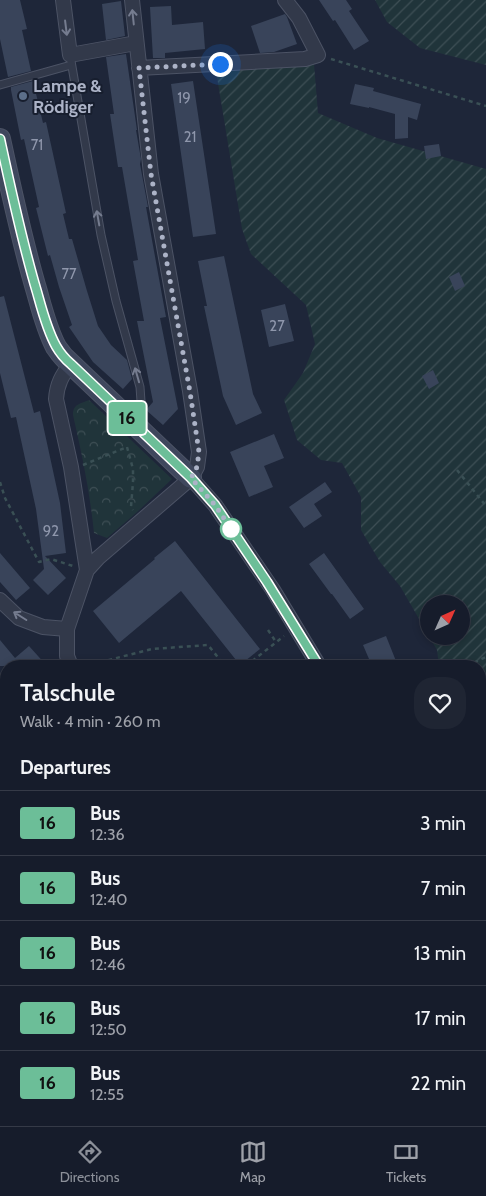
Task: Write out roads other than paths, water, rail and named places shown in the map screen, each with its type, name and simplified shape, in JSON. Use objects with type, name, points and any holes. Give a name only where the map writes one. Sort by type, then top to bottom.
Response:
[{"type":"street","points":[[63,0],[70,60],[136,43]]},
{"type":"street","points":[[68,660],[67,629],[87,570],[98,558],[191,478],[197,467],[199,452],[151,174],[132,0]]},
{"type":"street","points":[[139,68],[305,59],[318,55],[299,18],[285,0]]},
{"type":"street","points":[[0,139],[31,274],[56,347],[62,356],[191,478],[215,505],[267,582],[315,660]]},
{"type":"street","points":[[71,364],[62,375],[56,388],[56,398],[71,467],[87,570]]},
{"type":"street","points":[[0,600],[19,618],[43,627],[67,629]]},
{"type":"lane","points":[[0,85],[70,60],[101,235],[116,301],[140,386],[141,401],[130,421]]},
{"type":"place","name":"Lampe & Rödiger","points":[[23,96]]}]
